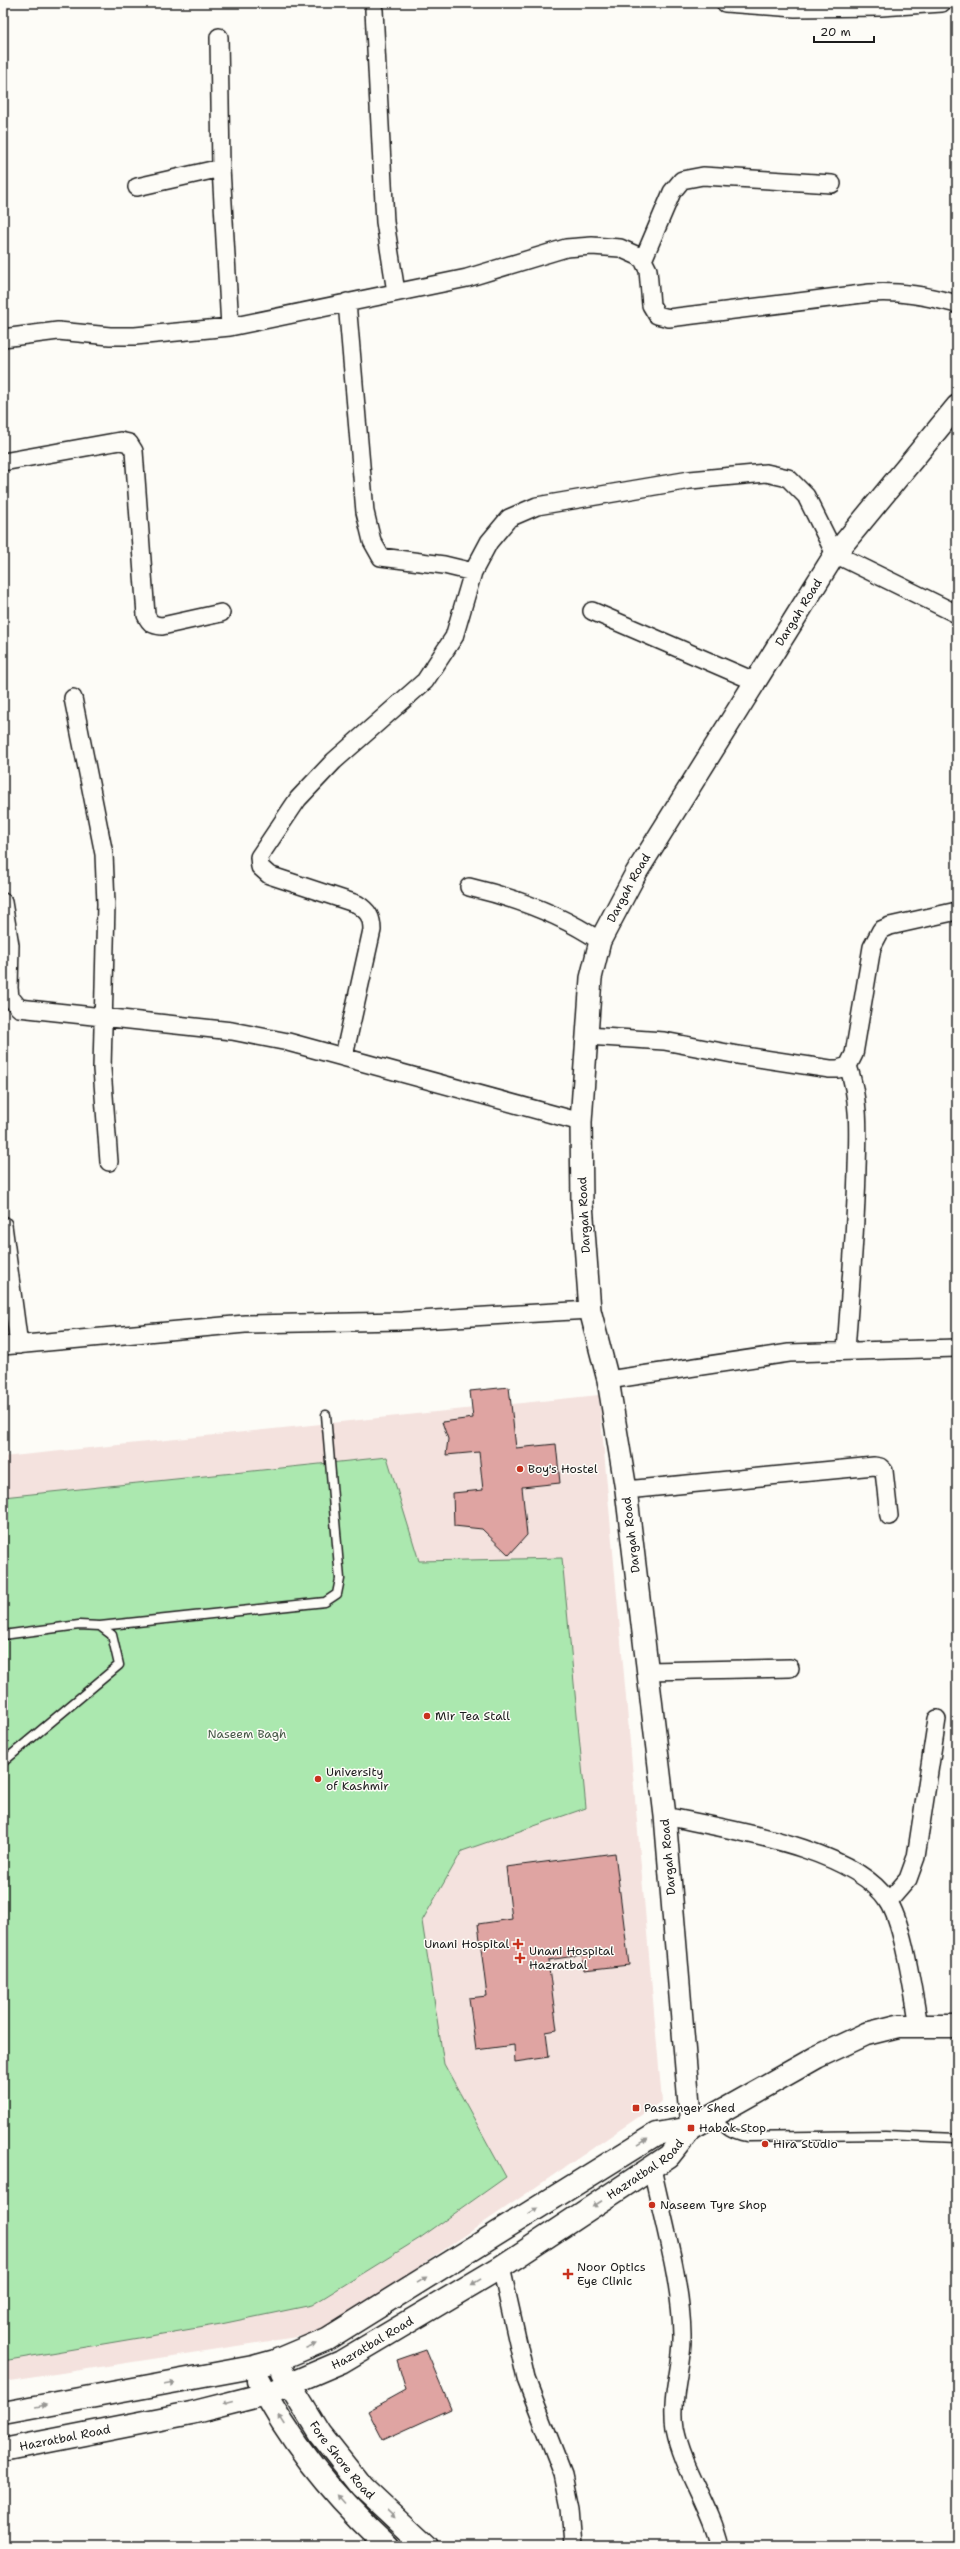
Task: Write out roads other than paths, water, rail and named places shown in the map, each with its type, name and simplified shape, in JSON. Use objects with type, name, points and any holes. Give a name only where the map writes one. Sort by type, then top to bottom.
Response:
[{"type":"main road","name":"Hazratbal Road","points":[[3,2413],[252,2368],[275,2361],[327,2339],[656,2134],[691,2128],[817,2057],[866,2034],[898,2026],[957,2026]]},
{"type":"main road","name":"Hazratbal Road","points":[[3,2450],[191,2412],[266,2394],[341,2362],[501,2267],[652,2168],[669,2156],[691,2128]]},
{"type":"main road","name":"Fore Shore Road","points":[[275,2361],[320,2434],[362,2487],[425,2546]]},
{"type":"main road","name":"Fore Shore Road","points":[[252,2368],[266,2394],[325,2482],[388,2546]]},
{"type":"street","points":[[725,3],[795,8],[881,8],[942,3]]},
{"type":"street","points":[[374,10],[385,222],[396,292]]},
{"type":"street","points":[[219,37],[221,168],[230,327]]},
{"type":"street","points":[[137,187],[221,168]]},
{"type":"street","points":[[643,260],[672,192],[682,180],[703,176],[832,184]]},
{"type":"street","points":[[3,338],[58,331],[129,336],[230,327],[467,278],[566,248],[620,248],[638,256],[643,260],[648,270],[651,305],[657,315],[669,318],[870,293],[900,291],[922,294],[957,304]]},
{"type":"street","points":[[347,302],[365,512],[372,541],[381,557],[444,565],[473,572]]},
{"type":"street","name":"Dargah Road","points":[[691,2128],[665,1816],[626,1490],[608,1380],[590,1310],[582,1204],[581,1122],[591,978],[600,941],[636,873],[754,681],[836,554],[954,415]]},
{"type":"street","points":[[3,462],[120,441],[130,443],[135,459],[146,615],[149,622],[154,625],[162,626],[221,613]]},
{"type":"street","points":[[344,1056],[372,930],[372,919],[365,909],[357,904],[269,875],[260,867],[259,857],[298,799],[328,766],[425,681],[454,637],[473,572],[489,542],[509,518],[537,506],[690,480],[766,473],[788,478],[806,496],[836,554],[957,614]]},
{"type":"street","points":[[592,611],[754,681]]},
{"type":"street","points":[[73,698],[104,854],[106,904],[102,1070],[108,1162]]},
{"type":"street","points":[[469,887],[508,896],[555,915],[578,926],[600,941]]},
{"type":"street","points":[[3,902],[10,945],[9,988],[13,1003],[19,1008],[232,1031],[344,1056],[581,1122]]},
{"type":"street","points":[[846,1351],[857,1190],[858,1127],[855,1086],[848,1066],[854,1054],[872,947],[875,937],[881,930],[890,926],[957,911]]},
{"type":"street","points":[[587,1036],[664,1041],[738,1055],[838,1069],[848,1066]]},
{"type":"street","points":[[3,1225],[11,1345],[245,1324],[402,1321],[590,1310]]},
{"type":"street","points":[[608,1380],[782,1354],[957,1348]]},
{"type":"street","points":[[626,1490],[874,1466],[880,1467],[884,1471],[888,1516]]},
{"type":"street","points":[[648,1671],[790,1668]]},
{"type":"street","points":[[889,1901],[908,1879],[916,1857],[937,1719]]},
{"type":"street","points":[[665,1816],[771,1839],[811,1852],[845,1866],[873,1884],[889,1901],[899,1928],[919,2025]]},
{"type":"street","points":[[652,2168],[681,2311],[682,2337],[676,2379],[675,2426],[681,2454],[716,2530],[720,2546]]},
{"type":"street","points":[[501,2267],[526,2379],[563,2474],[570,2508],[574,2546]]},
{"type":"lane","points":[[3,1636],[79,1625],[100,1626],[325,1602],[337,1594],[340,1579],[326,1415]]},
{"type":"lane","points":[[3,1762],[119,1665],[112,1635],[100,1626]]},
{"type":"lane","points":[[713,2116],[722,2127],[732,2134],[747,2137],[884,2135],[957,2138]]},
{"type":"place","name":"Boy's Hostel","points":[[520,1469]]},
{"type":"place","name":"Mir Tea Stall","points":[[427,1716]]},
{"type":"place","name":"University of Kashmir","points":[[318,1779]]},
{"type":"place","name":"Unani Hospital","points":[[518,1944]]},
{"type":"place","name":"Unani Hospital Hazratbal","points":[[520,1958]]},
{"type":"place","name":"Passenger Shed","points":[[636,2108]]},
{"type":"place","name":"Habak Stop","points":[[691,2128]]},
{"type":"place","name":"Hira Studio","points":[[765,2144]]},
{"type":"place","name":"Naseem Tyre Shop","points":[[652,2205]]},
{"type":"place","name":"Noor Optics Eye Clinic","points":[[568,2274]]},
{"type":"park label","name":"Naseem Bagh","points":[[247,1734]]}]
